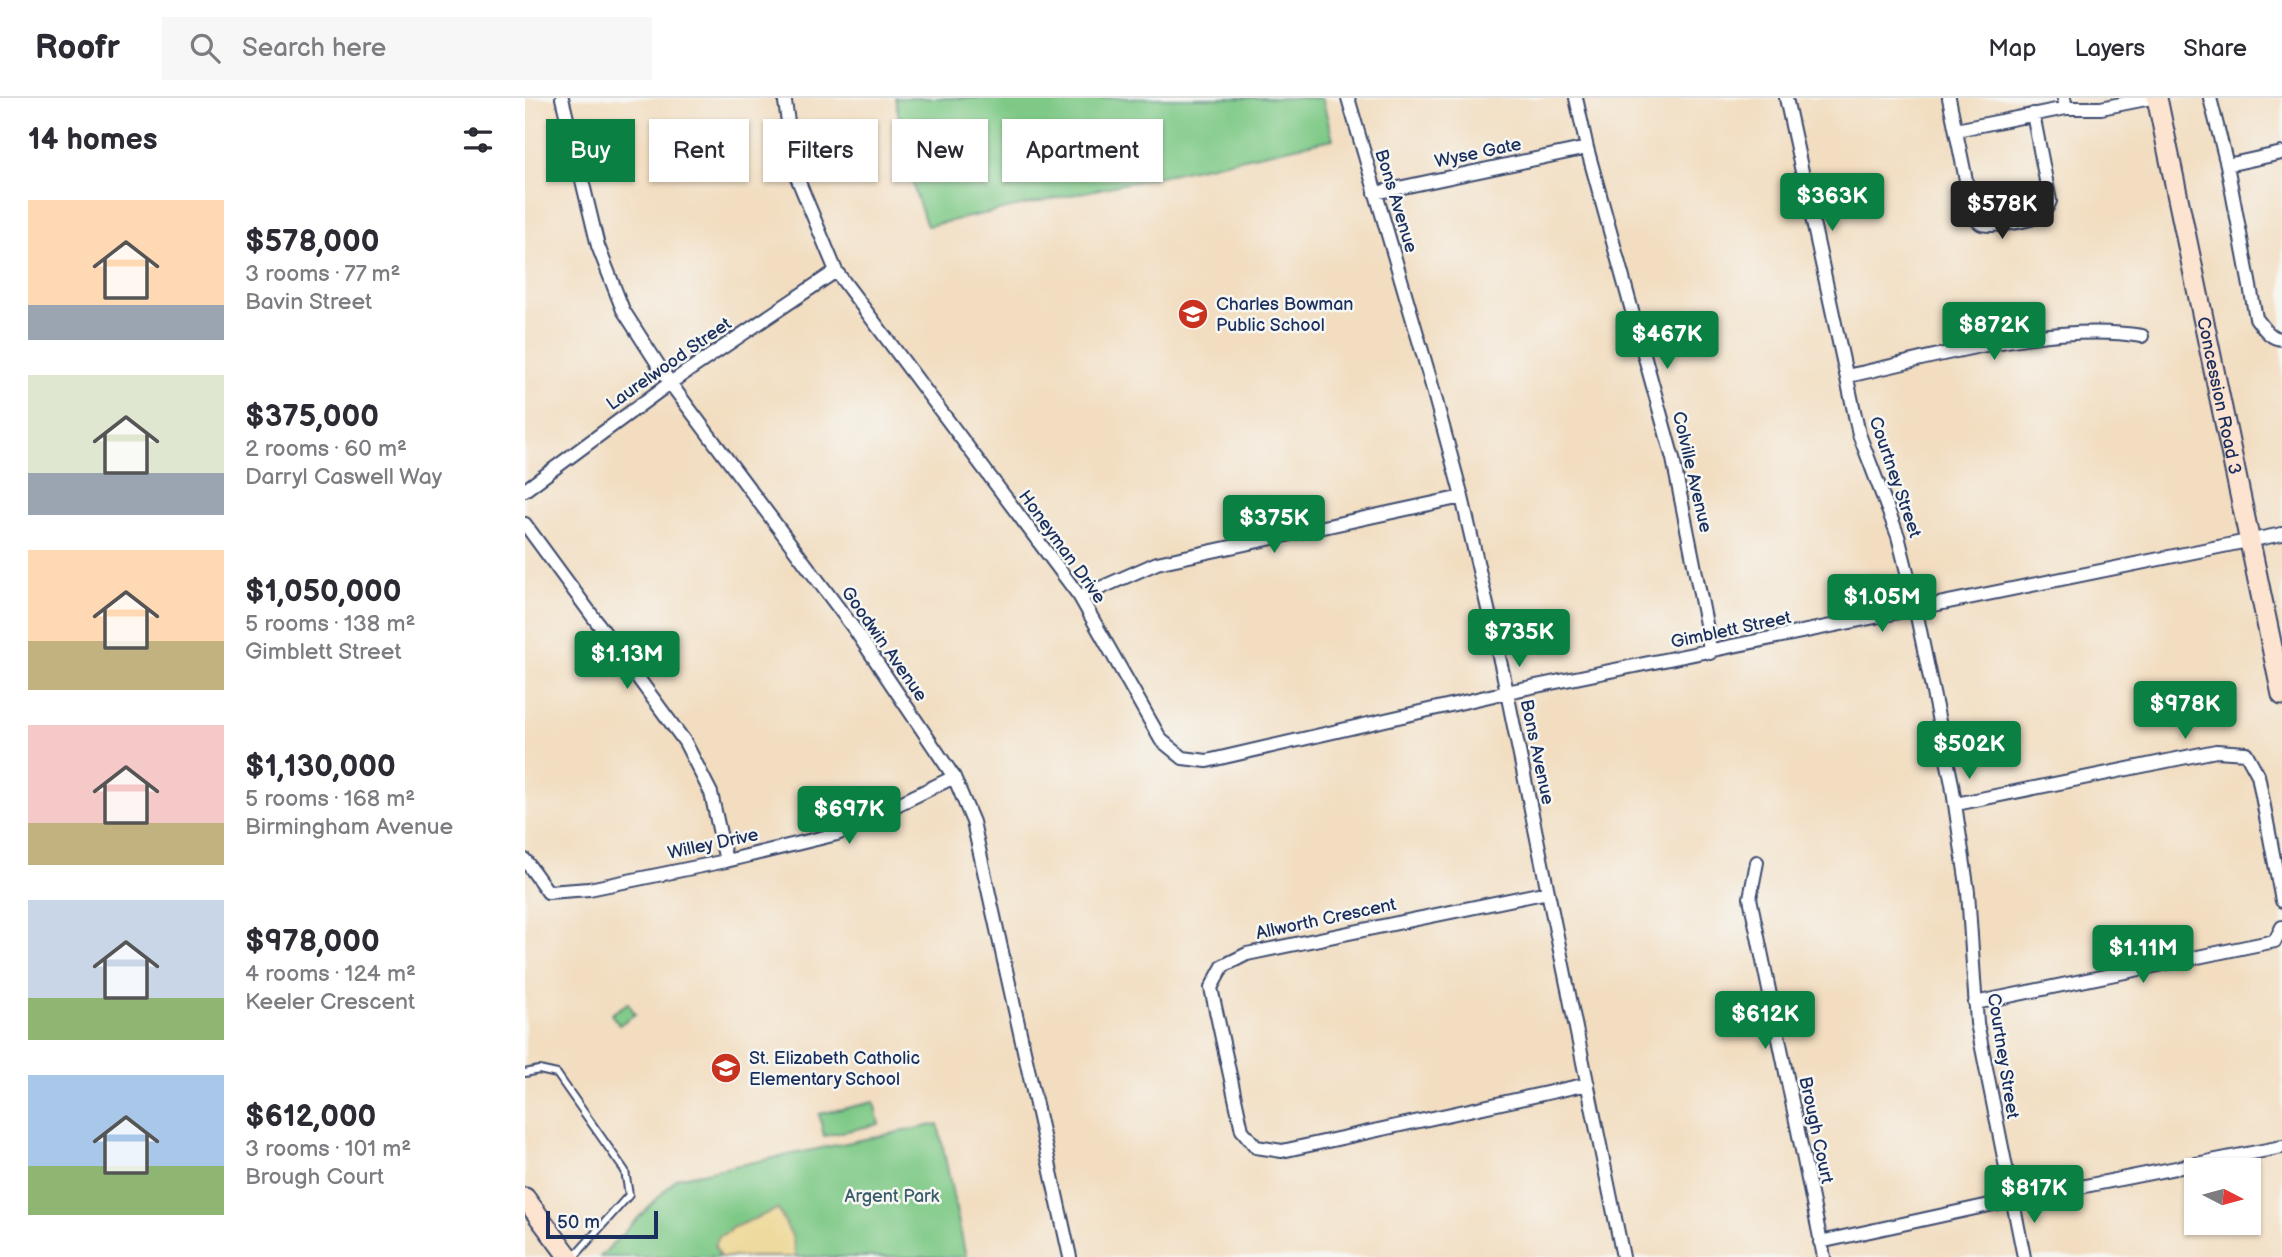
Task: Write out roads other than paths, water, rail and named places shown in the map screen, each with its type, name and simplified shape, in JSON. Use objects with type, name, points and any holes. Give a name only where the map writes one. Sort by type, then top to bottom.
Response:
[{"type":"street","name":"Goodwin Avenue","points":[[562,98],[598,246],[623,310],[670,383],[855,630],[954,777],[973,822],[1070,1257]]},
{"type":"street","name":"Bons Avenue","points":[[1347,98],[1462,497],[1507,692],[1623,1257]]},
{"type":"street","name":"Colville Avenue","points":[[1576,98],[1587,148],[1673,459],[1710,653]]},
{"type":"street","name":"Courtney Street","points":[[1786,98],[1859,433],[1898,536],[1956,804],[1968,892],[1975,1003],[2011,1201],[2024,1257]]},
{"type":"street","points":[[1949,98],[1975,218],[1982,225],[1991,227],[2038,217],[2046,211],[2050,201],[2033,114]]},
{"type":"street","points":[[1956,130],[2033,114],[2065,103],[2101,108],[2151,98]]},
{"type":"street","name":"Concession Road 3","points":[[2157,98],[2282,695]]},
{"type":"street","points":[[2210,98],[2227,165],[2256,318],[2265,331],[2277,339],[2282,339]]},
{"type":"street","name":"Honeyman Drive","points":[[785,102],[796,175],[836,271],[1080,597],[1161,740],[1183,758],[1207,761],[1507,692]]},
{"type":"street","name":"Wyse Gate","points":[[1375,193],[1587,148]]},
{"type":"street","points":[[2227,165],[2282,153]]},
{"type":"street","name":"Laurelwood Street","points":[[525,490],[670,383],[836,271]]},
{"type":"street","points":[[1847,376],[2027,337],[2118,332],[2142,336]]},
{"type":"street","points":[[1080,597],[1157,563],[1462,497]]},
{"type":"street","points":[[525,524],[685,742],[711,793],[726,861]]},
{"type":"street","name":"Gimblett Street","points":[[1507,692],[1710,653],[2282,534]]},
{"type":"street","points":[[1956,804],[2216,751],[2246,753],[2258,775],[2282,901]]},
{"type":"street","name":"Willey Drive","points":[[525,860],[548,892],[589,889],[726,861],[837,834],[954,777]]},
{"type":"street","name":"Brough Court","points":[[1758,862],[1750,898],[1824,1257]]},
{"type":"street","name":"Allworth Crescent","points":[[1548,892],[1247,954],[1223,966],[1211,988],[1242,1130],[1256,1147],[1282,1151],[1588,1084]]},
{"type":"street","points":[[1975,1003],[2275,941],[2282,927]]},
{"type":"street","points":[[1820,1242],[2282,1147]]},
{"type":"street","points":[[525,1198],[571,1257]]},
{"type":"lane","points":[[525,1073],[539,1070],[557,1074],[625,1171],[629,1195],[571,1257]]},
{"type":"place","name":"Charles Bowman Public School","points":[[1193,314]]},
{"type":"place","name":"St. Elizabeth Catholic Elementary School","points":[[726,1068]]},
{"type":"park label","name":"Argent Park","points":[[892,1196]]}]
